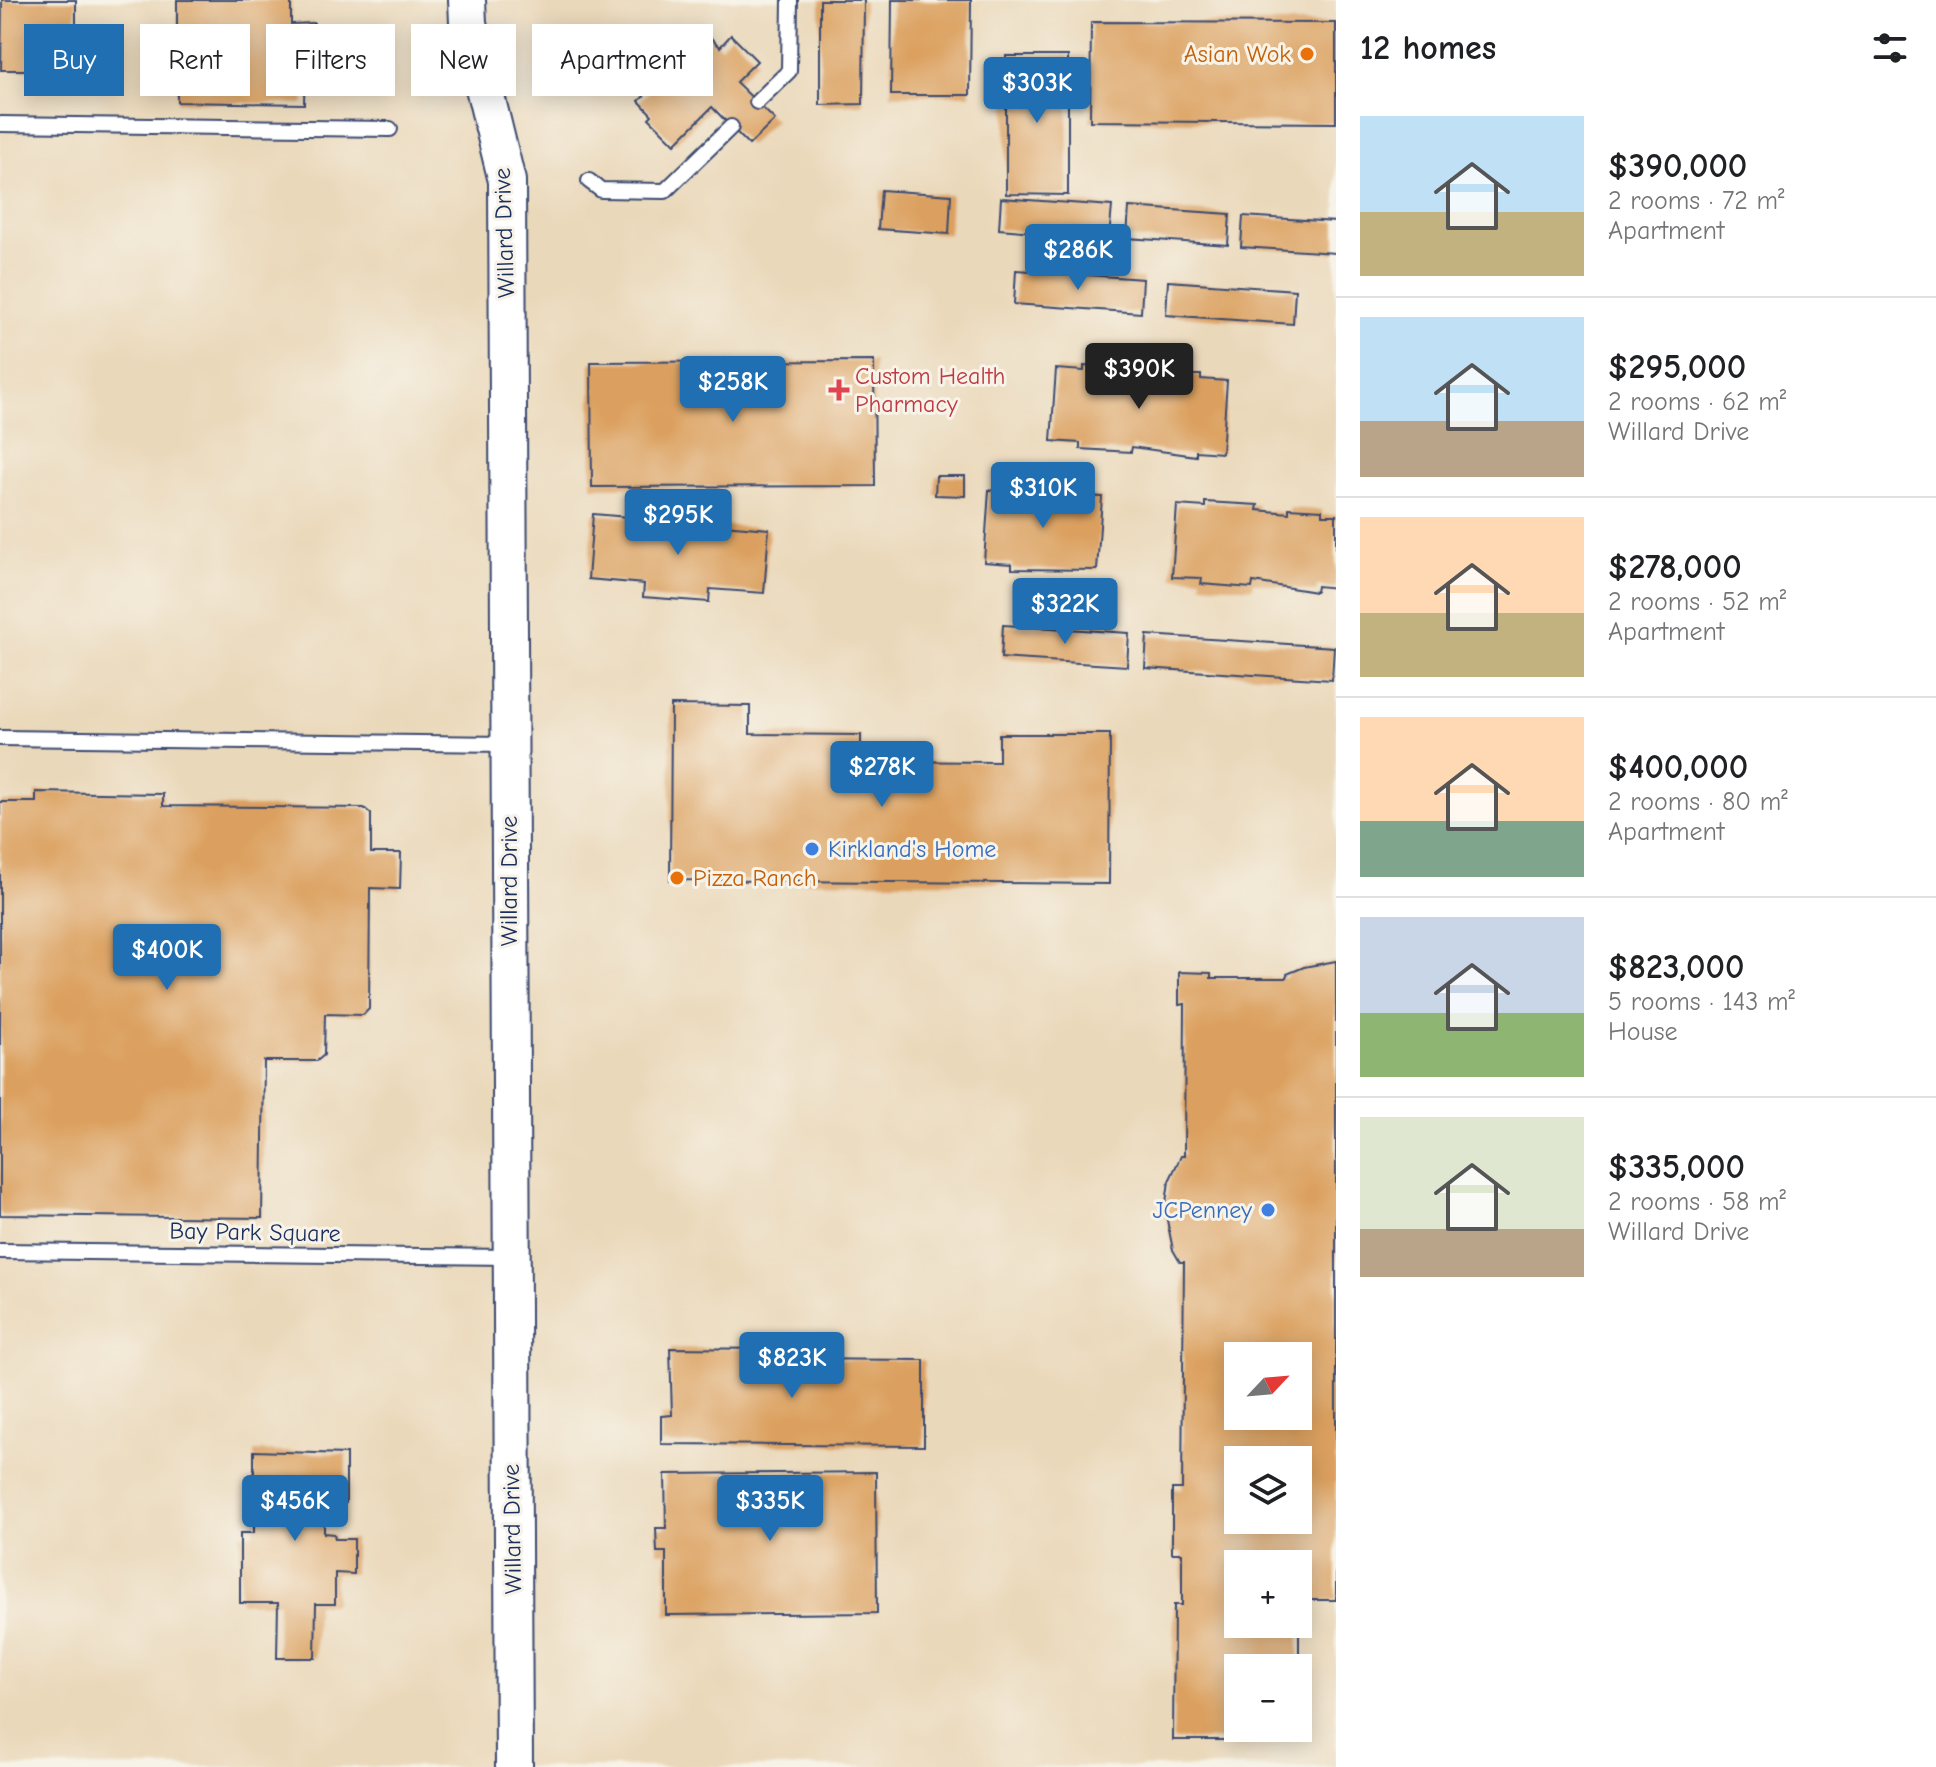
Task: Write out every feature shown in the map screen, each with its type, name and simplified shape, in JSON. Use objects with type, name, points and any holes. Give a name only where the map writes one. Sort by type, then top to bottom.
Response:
[{"type":"street","name":"Willard Drive","points":[[467,0],[468,23],[507,181],[514,1767]]},
{"type":"lane","points":[[757,102],[789,71],[790,0]]},
{"type":"lane","points":[[0,124],[390,129]]},
{"type":"lane","points":[[589,181],[601,190],[665,191],[731,127]]},
{"type":"lane","points":[[0,738],[508,744]]},
{"type":"lane","name":"Bay Park Square","points":[[0,1251],[510,1257]]},
{"type":"shaded area","points":[[0,0],[1336,0],[1336,1767],[0,1767]]},
{"type":"building","points":[[2,0],[76,0],[76,24],[24,24],[24,70],[1,70]]},
{"type":"building","points":[[177,0],[291,0],[291,24],[266,24],[266,96],[304,96],[304,104],[177,102],[177,96],[250,96],[250,24],[177,24]]},
{"type":"building","points":[[820,0],[864,0],[863,104],[820,105]]},
{"type":"building","points":[[892,0],[971,0],[970,95],[891,95]]},
{"type":"building","points":[[1091,22],[1336,23],[1336,123],[1090,121]]},
{"type":"building","points":[[731,35],[757,61],[736,82],[775,120],[749,145],[712,107],[675,144],[649,118],[652,115],[639,101],[644,96],[713,96],[713,40],[720,47]]},
{"type":"building","points":[[1006,56],[1068,56],[1068,195],[1006,194]]},
{"type":"building","points":[[881,190],[951,195],[949,234],[878,229]]},
{"type":"building","points":[[1001,198],[1112,206],[1109,238],[999,229]]},
{"type":"building","points":[[1129,207],[1230,214],[1228,245],[1127,238]]},
{"type":"building","points":[[1243,216],[1336,222],[1336,253],[1241,247]]},
{"type":"building","points":[[1016,270],[1143,279],[1141,313],[1014,304]]},
{"type":"building","points":[[1168,281],[1295,290],[1293,324],[1166,315]]},
{"type":"building","points":[[874,361],[875,486],[592,487],[591,362]]},
{"type":"building","points":[[1084,366],[1137,370],[1136,375],[1201,375],[1201,379],[1227,381],[1222,453],[1196,451],[1196,456],[1132,447],[1131,452],[1080,449],[1080,443],[1051,441],[1056,369],[1084,371]]},
{"type":"building","points":[[936,476],[965,476],[965,496],[935,495]]},
{"type":"building","points":[[1018,487],[1102,497],[1097,570],[1012,569],[1012,564],[984,562],[989,490],[1018,492]]},
{"type":"building","points":[[1205,502],[1258,505],[1257,510],[1289,513],[1289,508],[1322,510],[1322,515],[1336,515],[1336,588],[1317,586],[1316,592],[1253,582],[1252,588],[1201,584],[1202,578],[1172,577],[1177,505],[1205,507]]},
{"type":"building","points":[[593,514],[769,529],[764,593],[710,589],[709,602],[643,597],[644,584],[588,579]]},
{"type":"building","points":[[1003,625],[1129,633],[1127,666],[1001,658]]},
{"type":"building","points":[[1147,635],[1334,647],[1332,680],[1145,668]]},
{"type":"building","points":[[671,705],[750,706],[750,734],[861,735],[861,761],[999,762],[999,734],[1110,734],[1109,884],[670,880]]},
{"type":"building","points":[[36,792],[163,794],[163,806],[364,808],[371,814],[371,853],[401,853],[400,889],[370,888],[369,1009],[363,1015],[325,1014],[324,1055],[317,1061],[264,1061],[262,1218],[0,1215],[0,802],[36,802]]},
{"type":"building","points":[[1336,961],[1336,1600],[1312,1600],[1312,1550],[1224,1550],[1224,1638],[1299,1638],[1299,1654],[1224,1654],[1224,1740],[1173,1740],[1174,1605],[1182,1605],[1182,1553],[1172,1553],[1172,1489],[1182,1489],[1184,1262],[1180,1262],[1173,1250],[1165,1210],[1169,1181],[1181,1156],[1184,1156],[1185,1004],[1179,1005],[1179,972],[1211,973],[1211,978],[1286,978],[1287,974],[1304,967]]},
{"type":"building","points":[[670,1348],[780,1349],[780,1359],[924,1360],[924,1446],[661,1444],[661,1416],[672,1415]]},
{"type":"building","points":[[254,1451],[346,1454],[346,1503],[324,1503],[324,1533],[334,1534],[335,1539],[354,1539],[354,1574],[335,1573],[335,1604],[316,1604],[315,1658],[277,1658],[278,1603],[240,1603],[240,1533],[254,1533]]},
{"type":"building","points":[[876,1472],[877,1613],[666,1615],[666,1552],[657,1552],[656,1528],[666,1528],[665,1474]]},
{"type":"place","name":"Asian Wok","points":[[1307,54]]},
{"type":"place","name":"Custom Health Pharmacy","points":[[839,390]]},
{"type":"place","name":"Kirkland's Home","points":[[812,849]]},
{"type":"place","name":"Pizza Ranch","points":[[677,878]]},
{"type":"place","name":"JCPenney","points":[[1268,1210]]}]
